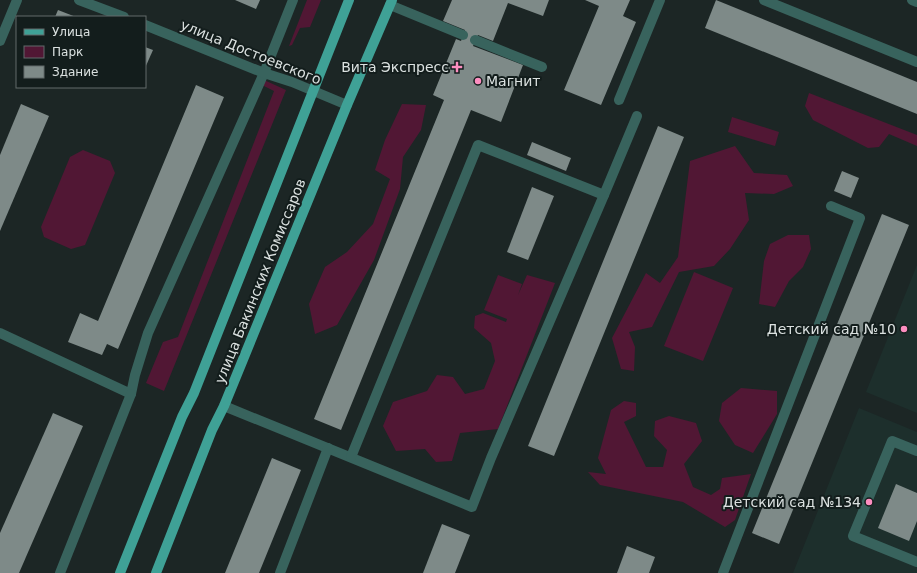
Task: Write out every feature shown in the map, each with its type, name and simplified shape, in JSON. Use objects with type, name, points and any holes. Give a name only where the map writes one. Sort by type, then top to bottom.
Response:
[{"type":"main road","name":"улица Бакинских Комиссаров","points":[[120,573],[182,417],[194,393],[349,0]]},
{"type":"main road","name":"улица Бакинских Комиссаров","points":[[156,573],[212,430],[224,406],[347,105],[391,2]]},
{"type":"street","points":[[0,41],[17,0]]},
{"type":"street","points":[[79,0],[121,16]]},
{"type":"street","points":[[60,573],[131,394],[148,333],[264,73],[293,0]]},
{"type":"street","points":[[619,100],[660,0]]},
{"type":"street","points":[[764,0],[917,62]]},
{"type":"street","points":[[912,0],[917,2]]},
{"type":"street","points":[[391,2],[463,35]]},
{"type":"street","name":"улица Достоевского","points":[[146,25],[347,105]]},
{"type":"street","points":[[475,40],[542,67]]},
{"type":"street","points":[[224,406],[472,507],[491,458],[637,116]]},
{"type":"street","points":[[351,458],[478,145],[604,195]]},
{"type":"street","points":[[723,573],[860,218],[831,206]]},
{"type":"street","points":[[0,333],[131,394]]},
{"type":"street","points":[[917,450],[892,441],[853,536],[917,562]]},
{"type":"street","points":[[280,573],[328,448]]},
{"type":"shaded area","name":"Детский сад №10","points":[[917,265],[917,413],[866,392]]},
{"type":"shaded area","name":"Детский сад №134","points":[[859,408],[917,432],[917,573],[793,573]]},
{"type":"green space","points":[[307,0],[321,0],[310,27],[300,28],[292,45],[289,46]]},
{"type":"green space","points":[[264,80],[286,90],[164,391],[146,383],[163,342],[178,337],[274,91],[262,85]]},
{"type":"green space","points":[[809,93],[917,135],[917,146],[889,134],[879,147],[868,148],[813,120],[805,106]]},
{"type":"green space","points":[[402,104],[426,105],[421,130],[403,157],[400,189],[374,260],[337,325],[315,334],[309,304],[325,267],[347,252],[373,224],[390,179],[375,170],[385,140]]},
{"type":"green space","points":[[732,117],[779,132],[775,146],[728,132]]},
{"type":"green space","points":[[735,146],[754,173],[787,175],[793,186],[774,194],[745,193],[749,220],[730,249],[714,266],[679,272],[652,327],[629,332],[635,347],[634,371],[621,369],[612,338],[646,273],[660,283],[678,257],[690,161]]},
{"type":"green space","points":[[83,150],[110,161],[115,173],[85,245],[71,249],[44,237],[41,227],[70,157]]},
{"type":"green space","points":[[788,235],[809,235],[811,249],[803,267],[789,281],[775,307],[759,304],[764,261],[770,244]]},
{"type":"green space","points":[[694,272],[733,288],[703,361],[664,346]]},
{"type":"green space","points":[[498,275],[522,284],[518,295],[527,275],[555,283],[498,429],[460,433],[452,461],[436,462],[425,449],[396,451],[383,426],[393,402],[427,391],[437,375],[453,377],[465,394],[484,389],[495,361],[491,343],[474,328],[475,316],[483,313],[506,322],[507,319],[484,310]]},
{"type":"green space","points":[[741,388],[777,391],[777,414],[753,453],[735,445],[719,421],[722,403]]},
{"type":"green space","points":[[624,401],[636,403],[636,416],[624,422],[646,467],[663,467],[667,450],[654,436],[655,421],[669,416],[696,423],[702,441],[684,464],[693,487],[711,495],[720,489],[722,478],[751,474],[735,520],[725,527],[683,502],[600,485],[588,472],[606,474],[598,458],[611,410]]},
{"type":"building","points":[[235,0],[260,0],[256,9]]},
{"type":"building","points":[[452,0],[549,0],[543,16],[508,3],[493,41],[478,35],[473,46],[523,65],[501,122],[471,110],[341,430],[314,419],[444,100],[433,95],[456,39],[461,41],[465,30],[443,21]]},
{"type":"building","points":[[585,0],[630,0],[623,16],[636,22],[601,105],[564,90],[599,6]]},
{"type":"building","points":[[716,0],[917,82],[917,114],[705,28]]},
{"type":"building","points":[[58,10],[73,16],[55,16]]},
{"type":"building","points":[[146,47],[153,50],[146,66]]},
{"type":"building","points":[[196,85],[224,97],[118,349],[107,344],[102,355],[68,342],[80,313],[98,321]]},
{"type":"building","points":[[21,104],[49,116],[0,231],[0,155]]},
{"type":"building","points":[[658,126],[684,137],[554,456],[528,446]]},
{"type":"building","points":[[532,142],[571,158],[566,171],[527,155]]},
{"type":"building","points":[[842,171],[859,178],[851,198],[834,191]]},
{"type":"building","points":[[532,187],[554,196],[528,260],[507,252]]},
{"type":"building","points":[[882,214],[909,225],[779,544],[752,533]]},
{"type":"building","points":[[53,413],[83,426],[19,573],[0,573],[0,533]]},
{"type":"building","points":[[272,458],[301,470],[259,573],[225,573]]},
{"type":"building","points":[[896,484],[917,493],[917,521],[909,541],[878,528]]},
{"type":"building","points":[[442,524],[470,535],[455,573],[423,573]]},
{"type":"building","points":[[627,546],[655,557],[649,573],[617,573]]},
{"type":"place","name":"Вита Экспресс","points":[[457,67]]},
{"type":"place","name":"Магнит","points":[[478,81]]},
{"type":"place","name":"Детский сад №10","points":[[904,329]]},
{"type":"place","name":"Детский сад №134","points":[[869,502]]}]
